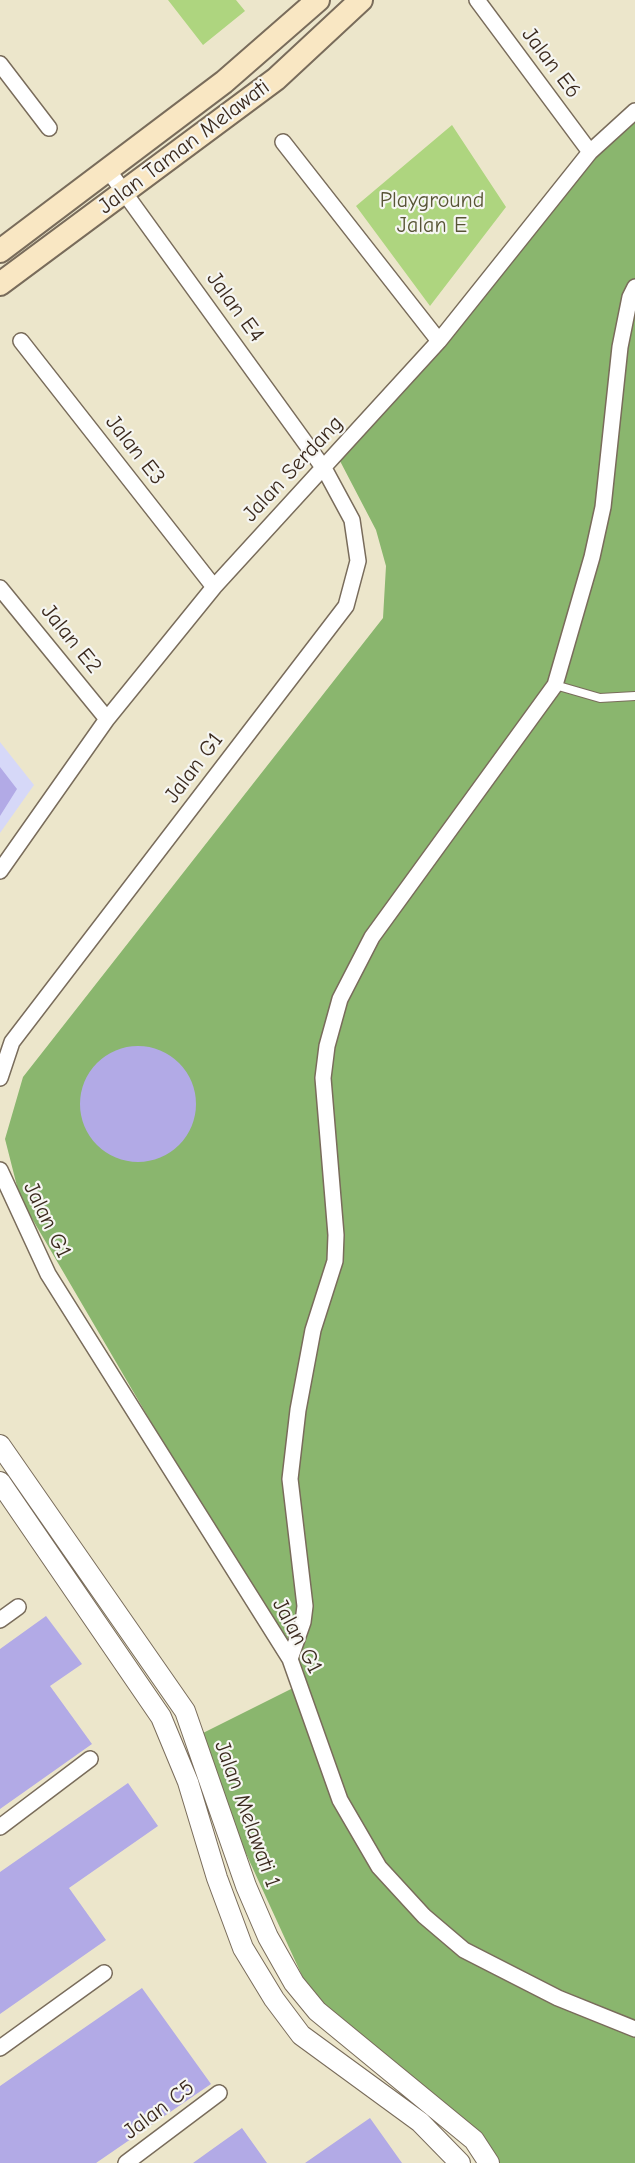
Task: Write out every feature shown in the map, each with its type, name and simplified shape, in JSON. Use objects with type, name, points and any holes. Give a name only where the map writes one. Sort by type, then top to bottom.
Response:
[{"type":"main road","name":"Jalan Taman Melawati","points":[[0,251],[224,82],[318,0]]},
{"type":"main road","name":"Jalan Taman Melawati","points":[[0,284],[276,79],[361,0]]},
{"type":"street","name":"Jalan E6","points":[[477,0],[590,152]]},
{"type":"street","points":[[0,64],[49,128]]},
{"type":"street","name":"Jalan Serdang","points":[[0,871],[107,719],[214,588],[325,470],[439,342],[590,152],[635,111]]},
{"type":"street","points":[[283,142],[439,342]]},
{"type":"street","name":"Jalan E4","points":[[108,170],[325,470]]},
{"type":"street","points":[[290,1659],[303,1622],[305,1606],[290,1479],[298,1410],[313,1330],[335,1261],[336,1244],[323,1078],[327,1046],[340,999],[372,937],[555,685],[592,557],[603,507],[620,346],[630,297],[635,287]]},
{"type":"street","name":"Jalan E3","points":[[21,341],[214,588]]},
{"type":"street","name":"Jalan G1","points":[[0,1078],[12,1042],[346,606],[358,561],[352,520],[325,470]]},
{"type":"street","name":"Jalan E2","points":[[0,588],[107,719]]},
{"type":"street","name":"Jalan G1","points":[[0,1170],[48,1274],[290,1659],[340,1800],[379,1867],[424,1916],[464,1950],[558,1998],[635,2029]]},
{"type":"street","name":"Jalan Melawati 1","points":[[0,1445],[185,1712],[246,1886],[268,1937],[294,1983],[317,2011],[474,2140],[489,2163]]},
{"type":"street","name":"Jalan Melawati 1","points":[[0,1482],[161,1717],[188,1782],[217,1878],[243,1948],[273,1999],[301,2035],[420,2122],[460,2163]]},
{"type":"street","points":[[0,1620],[18,1607]]},
{"type":"street","points":[[0,1827],[90,1758]]},
{"type":"street","points":[[0,2048],[104,1973]]},
{"type":"street","name":"Jalan C5","points":[[126,2163],[219,2093]]},
{"type":"lane","points":[[555,685],[600,698],[635,696]]},
{"type":"shaded area","points":[[0,742],[34,785],[0,833]]},
{"type":"green space","points":[[168,0],[236,0],[245,11],[203,45]]},
{"type":"green space","points":[[635,112],[635,2163],[500,2163],[480,2136],[315,2004],[193,1738],[293,1688],[268,1622],[20,1198],[5,1139],[23,1077],[383,618],[386,566],[376,530],[340,461],[595,148]]},
{"type":"green space","name":"Playground Jalan E","points":[[452,125],[506,207],[430,306],[356,206]]},
{"type":"building","points":[[0,767],[17,789],[0,816]]},
{"type":"building","points":[[138,1046],[160,1050],[179,1063],[192,1082],[196,1104],[192,1126],[179,1145],[160,1158],[138,1162],[116,1158],[97,1145],[84,1126],[80,1104],[84,1082],[97,1063],[116,1050]]},
{"type":"building","points":[[46,1616],[82,1664],[50,1686],[92,1744],[0,1809],[0,1649]]},
{"type":"building","points":[[128,1783],[158,1826],[69,1888],[106,1940],[0,2014],[0,1872]]},
{"type":"building","points":[[142,1988],[211,2084],[96,2163],[0,2163],[0,2086]]},
{"type":"building","points":[[370,2118],[402,2163],[305,2163],[354,2129]]},
{"type":"building","points":[[242,2128],[267,2163],[193,2163],[211,2150]]}]
